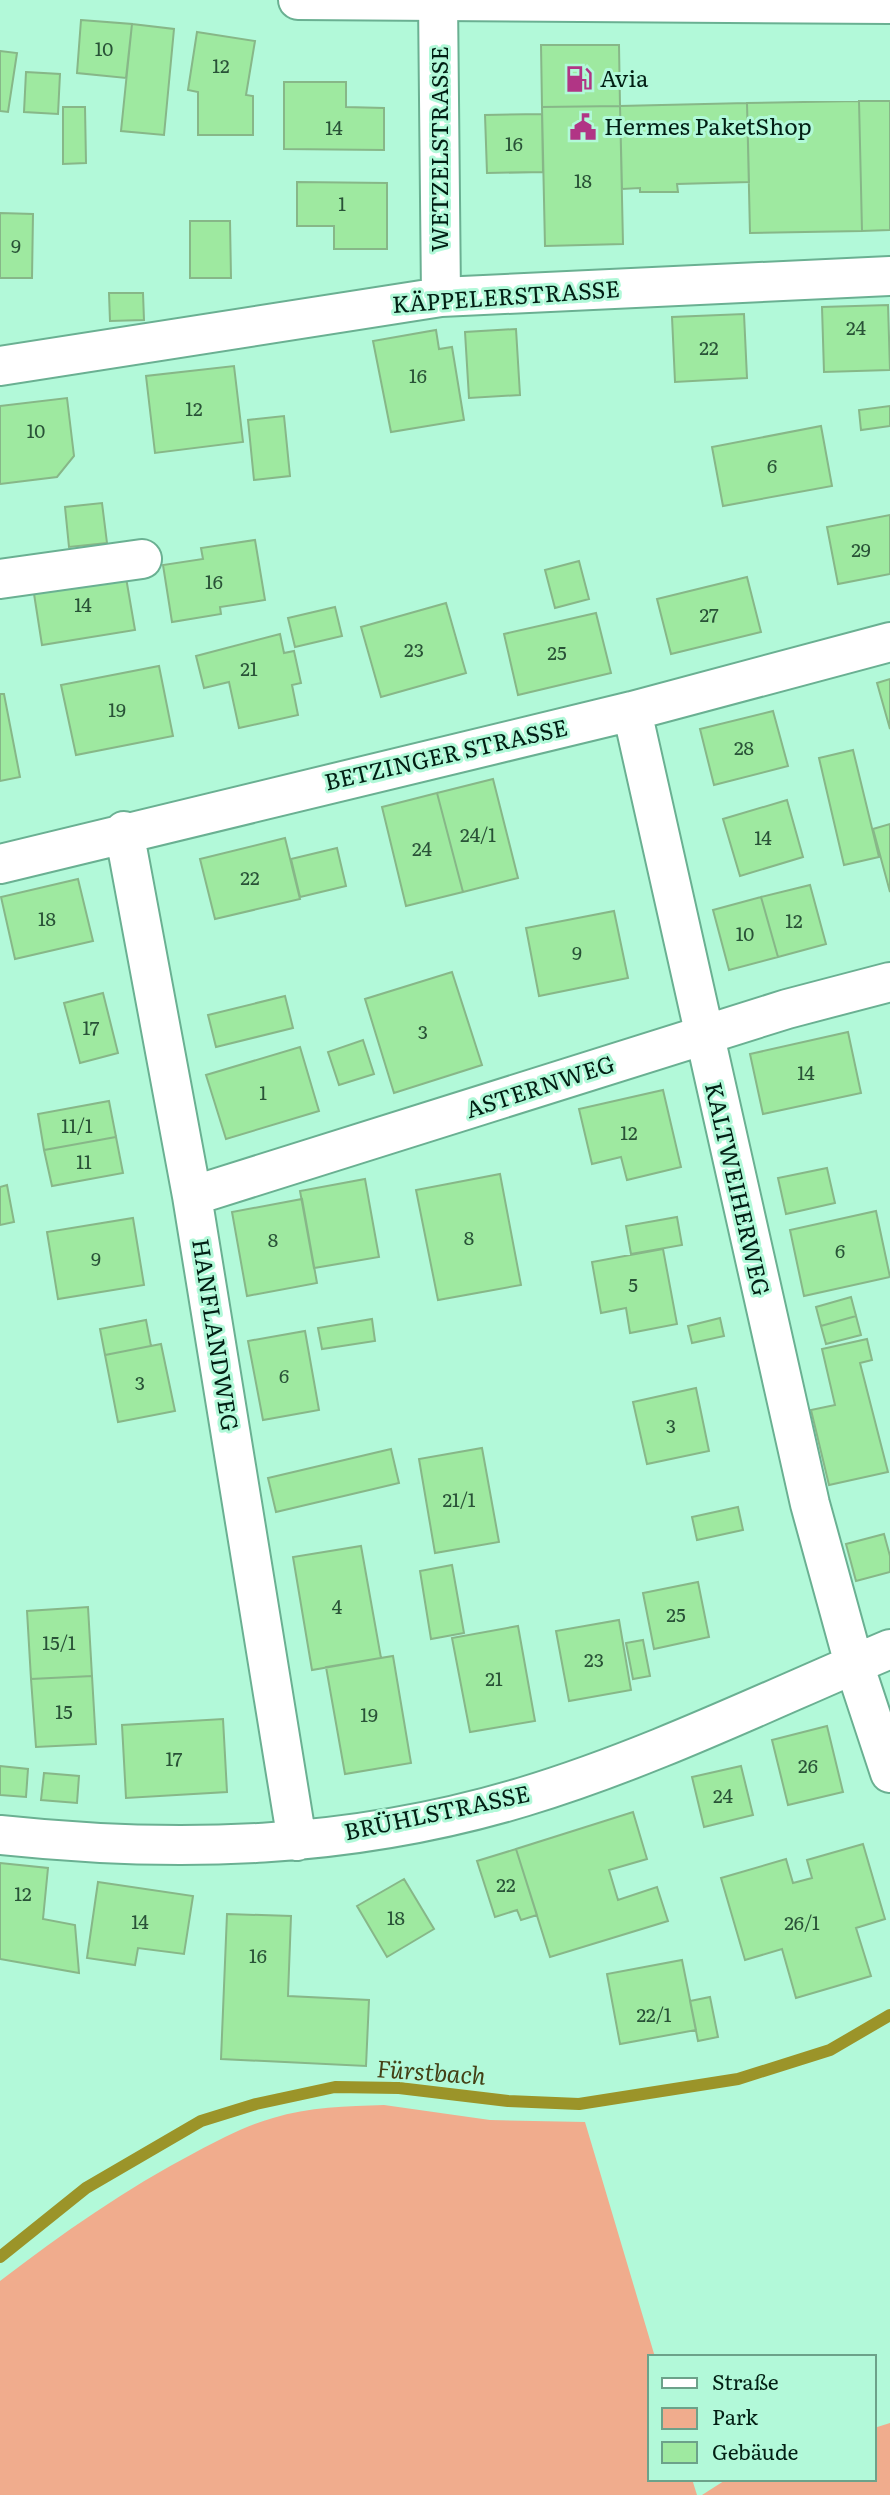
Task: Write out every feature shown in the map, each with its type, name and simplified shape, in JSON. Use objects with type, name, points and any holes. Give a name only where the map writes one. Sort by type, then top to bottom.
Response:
[{"type":"street","points":[[298,0],[890,4]]},
{"type":"street","name":"WETZELSTRASSE","points":[[438,1],[441,297]]},
{"type":"street","name":"KÄPPELERSTRASSE","points":[[0,366],[441,297],[890,276]]},
{"type":"street","points":[[0,579],[142,559]]},
{"type":"street","name":"BETZINGER STRASSE","points":[[0,864],[124,831],[632,711],[890,642]]},
{"type":"street","name":"KALTWEIHERWEG","points":[[632,711],[810,1504],[854,1664],[890,1773]]},
{"type":"street","name":"HANFLANDWEG","points":[[124,831],[192,1196],[297,1841]]},
{"type":"street","name":"ASTERNWEG","points":[[192,1196],[703,1035],[890,982]]},
{"type":"street","name":"BRÜHLSTRASSE","points":[[0,1835],[158,1847],[213,1847],[297,1841],[444,1816],[523,1797],[660,1747],[890,1649]]},
{"type":"green space","points":[[384,2105],[490,2120],[585,2122],[654,2355],[648,2355],[648,2481],[693,2481],[697,2495],[0,2495],[0,2281],[119,2196],[233,2133],[287,2114]]},
{"type":"green space","points":[[890,2423],[890,2495],[702,2495],[724,2481],[876,2481],[876,2427]]},
{"type":"building","points":[[81,20],[132,24],[126,78],[77,73]]},
{"type":"building","points":[[132,24],[174,29],[164,135],[121,131]]},
{"type":"building","points":[[197,32],[255,41],[246,95],[253,96],[253,135],[198,135],[198,92],[188,90]]},
{"type":"building","points":[[541,45],[619,45],[620,106],[542,107]]},
{"type":"building","points":[[0,51],[17,53],[8,112],[0,111]]},
{"type":"building","points":[[26,72],[60,74],[58,114],[24,112]]},
{"type":"building","points":[[284,82],[346,82],[346,107],[384,108],[384,150],[284,149]]},
{"type":"building","points":[[859,101],[862,231],[750,233],[747,103]]},
{"type":"building","points":[[859,101],[890,101],[890,230],[862,231]]},
{"type":"building","points":[[747,103],[749,182],[677,184],[678,192],[622,189],[620,106]]},
{"type":"building","points":[[620,106],[623,244],[545,246],[542,107]]},
{"type":"building","points":[[63,107],[85,107],[86,163],[63,164]]},
{"type":"building","points":[[542,114],[543,172],[487,173],[485,115]]},
{"type":"building","points":[[297,182],[387,183],[387,249],[334,249],[334,226],[297,226]]},
{"type":"building","points":[[0,213],[33,214],[32,278],[0,278]]},
{"type":"building","points":[[190,221],[230,221],[231,278],[190,278]]},
{"type":"building","points":[[109,293],[143,293],[144,320],[110,321]]},
{"type":"building","points":[[888,305],[890,370],[824,372],[822,307]]},
{"type":"building","points":[[744,314],[747,378],[675,382],[672,317]]},
{"type":"building","points":[[516,329],[520,395],[469,398],[465,332]]},
{"type":"building","points":[[436,330],[439,349],[452,347],[464,420],[391,432],[373,341]]},
{"type":"building","points":[[234,366],[243,442],[155,453],[146,376]]},
{"type":"building","points":[[67,398],[74,456],[57,477],[0,484],[0,406]]},
{"type":"building","points":[[890,406],[890,426],[861,430],[859,410]]},
{"type":"building","points":[[284,416],[290,476],[254,480],[248,420]]},
{"type":"building","points":[[821,426],[832,486],[723,506],[712,447]]},
{"type":"building","points":[[102,503],[107,543],[69,547],[65,507]]},
{"type":"building","points":[[890,515],[890,574],[838,584],[827,527]]},
{"type":"building","points":[[255,540],[265,600],[220,607],[221,614],[172,622],[163,565],[203,559],[201,548]]},
{"type":"building","points":[[579,561],[589,599],[555,608],[545,570]]},
{"type":"building","points":[[124,566],[135,630],[42,645],[32,581]]},
{"type":"building","points":[[747,577],[761,632],[671,654],[657,599]]},
{"type":"building","points":[[446,603],[466,673],[381,697],[361,627]]},
{"type":"building","points":[[335,607],[342,636],[295,647],[288,618]]},
{"type":"building","points":[[596,613],[611,673],[518,695],[504,634]]},
{"type":"building","points":[[280,634],[284,653],[294,651],[301,683],[292,685],[298,715],[239,728],[229,682],[204,688],[196,656]]},
{"type":"building","points":[[159,666],[173,736],[76,755],[61,685]]},
{"type":"building","points":[[890,679],[890,729],[877,683]]},
{"type":"building","points":[[0,694],[4,694],[20,777],[0,781]]},
{"type":"building","points":[[773,711],[788,766],[714,785],[700,729]]},
{"type":"building","points":[[853,750],[879,857],[844,865],[819,758]]},
{"type":"building","points":[[493,779],[518,878],[463,892],[437,793]]},
{"type":"building","points":[[437,793],[463,892],[406,906],[382,807]]},
{"type":"building","points":[[787,800],[803,857],[740,876],[723,819]]},
{"type":"building","points":[[890,824],[890,892],[873,829]]},
{"type":"building","points":[[285,838],[300,899],[215,919],[200,859]]},
{"type":"building","points":[[337,848],[346,886],[300,897],[291,859]]},
{"type":"building","points":[[78,879],[93,941],[15,959],[1,897]]},
{"type":"building","points":[[810,885],[826,944],[778,957],[761,897]]},
{"type":"building","points":[[761,897],[778,957],[729,970],[713,910]]},
{"type":"building","points":[[614,911],[628,978],[539,996],[526,928]]},
{"type":"building","points":[[452,972],[482,1065],[394,1093],[365,999]]},
{"type":"building","points":[[103,993],[118,1053],[80,1063],[64,1003]]},
{"type":"building","points":[[285,996],[293,1028],[216,1047],[208,1015]]},
{"type":"building","points":[[848,1032],[861,1093],[763,1114],[750,1054]]},
{"type":"building","points":[[363,1040],[374,1074],[339,1085],[328,1052]]},
{"type":"building","points":[[300,1047],[319,1111],[226,1139],[206,1075]]},
{"type":"building","points":[[663,1090],[681,1167],[627,1180],[621,1157],[592,1164],[579,1109]]},
{"type":"building","points":[[109,1101],[116,1137],[44,1150],[38,1114]]},
{"type":"building","points":[[116,1137],[123,1173],[52,1186],[44,1150]]},
{"type":"building","points":[[827,1168],[835,1203],[786,1214],[778,1178]]},
{"type":"building","points":[[500,1174],[521,1285],[438,1300],[416,1190]]},
{"type":"building","points":[[365,1179],[379,1257],[314,1268],[300,1191]]},
{"type":"building","points":[[7,1185],[14,1222],[0,1225],[0,1187]]},
{"type":"building","points":[[302,1199],[317,1283],[247,1296],[232,1212]]},
{"type":"building","points":[[876,1211],[890,1277],[804,1296],[790,1230]]},
{"type":"building","points":[[677,1217],[682,1245],[631,1254],[626,1226]]},
{"type":"building","points":[[133,1218],[144,1285],[58,1299],[47,1232]]},
{"type":"building","points":[[663,1249],[677,1324],[630,1333],[626,1308],[601,1313],[592,1262]]},
{"type":"building","points":[[851,1297],[856,1316],[821,1326],[816,1307]]},
{"type":"building","points":[[856,1316],[861,1335],[826,1344],[821,1326]]},
{"type":"building","points":[[720,1318],[724,1336],[692,1343],[688,1326]]},
{"type":"building","points":[[372,1319],[375,1341],[322,1349],[318,1328]]},
{"type":"building","points":[[146,1320],[151,1346],[105,1355],[100,1329]]},
{"type":"building","points":[[305,1331],[319,1410],[263,1420],[248,1341]]},
{"type":"building","points":[[867,1339],[872,1360],[860,1363],[888,1472],[829,1485],[811,1410],[835,1405],[822,1349]]},
{"type":"building","points":[[161,1344],[175,1411],[118,1422],[105,1355]]},
{"type":"building","points":[[696,1388],[709,1451],[647,1464],[633,1402]]},
{"type":"building","points":[[482,1448],[499,1542],[435,1553],[419,1459]]},
{"type":"building","points":[[391,1449],[399,1483],[276,1512],[268,1478]]},
{"type":"building","points":[[738,1507],[743,1530],[697,1540],[692,1517]]},
{"type":"building","points":[[884,1534],[890,1556],[890,1572],[856,1581],[846,1544]]},
{"type":"building","points":[[361,1546],[381,1658],[312,1670],[293,1557]]},
{"type":"building","points":[[452,1565],[464,1633],[431,1639],[420,1571]]},
{"type":"building","points":[[698,1582],[709,1637],[654,1649],[643,1593]]},
{"type":"building","points":[[88,1607],[92,1676],[31,1679],[27,1611]]},
{"type":"building","points":[[619,1620],[631,1690],[569,1701],[556,1631]]},
{"type":"building","points":[[518,1626],[535,1721],[470,1732],[452,1638]]},
{"type":"building","points":[[643,1640],[650,1676],[633,1679],[626,1643]]},
{"type":"building","points":[[393,1656],[411,1763],[345,1774],[326,1667]]},
{"type":"building","points":[[92,1676],[96,1744],[36,1747],[31,1679]]},
{"type":"building","points":[[223,1719],[227,1792],[126,1798],[122,1725]]},
{"type":"building","points":[[827,1726],[843,1792],[788,1805],[772,1740]]},
{"type":"building","points":[[0,1766],[28,1769],[26,1797],[0,1795]]},
{"type":"building","points":[[741,1766],[753,1815],[704,1827],[692,1777]]},
{"type":"building","points":[[44,1773],[79,1776],[77,1803],[41,1800]]},
{"type":"building","points":[[633,1812],[647,1859],[609,1870],[618,1900],[657,1887],[668,1921],[550,1957],[516,1849]]},
{"type":"building","points":[[863,1844],[885,1919],[856,1928],[871,1976],[796,1998],[782,1949],[745,1960],[721,1878],[786,1859],[793,1883],[812,1878],[807,1860]]},
{"type":"building","points":[[516,1849],[537,1915],[521,1920],[517,1910],[495,1917],[477,1861]]},
{"type":"building","points":[[0,1863],[48,1868],[43,1919],[75,1925],[79,1973],[0,1959]]},
{"type":"building","points":[[404,1879],[434,1929],[387,1957],[357,1906]]},
{"type":"building","points":[[98,1882],[193,1896],[184,1954],[138,1948],[135,1965],[87,1958]]},
{"type":"building","points":[[227,1914],[291,1916],[288,1996],[369,2000],[366,2066],[221,2059]]},
{"type":"building","points":[[682,1960],[696,2030],[620,2044],[607,1974]]},
{"type":"building","points":[[710,1997],[718,2037],[698,2041],[690,2001]]},
{"type":"waterway","name":"Fürstbach","points":[[0,2257],[86,2188],[201,2121],[256,2104],[335,2087],[399,2088],[508,2101],[579,2104],[738,2079],[830,2050],[890,2015]]},
{"type":"place","name":"Avia","points":[[579,79]]},
{"type":"place","name":"Hermes PaketShop","points":[[583,127]]}]
